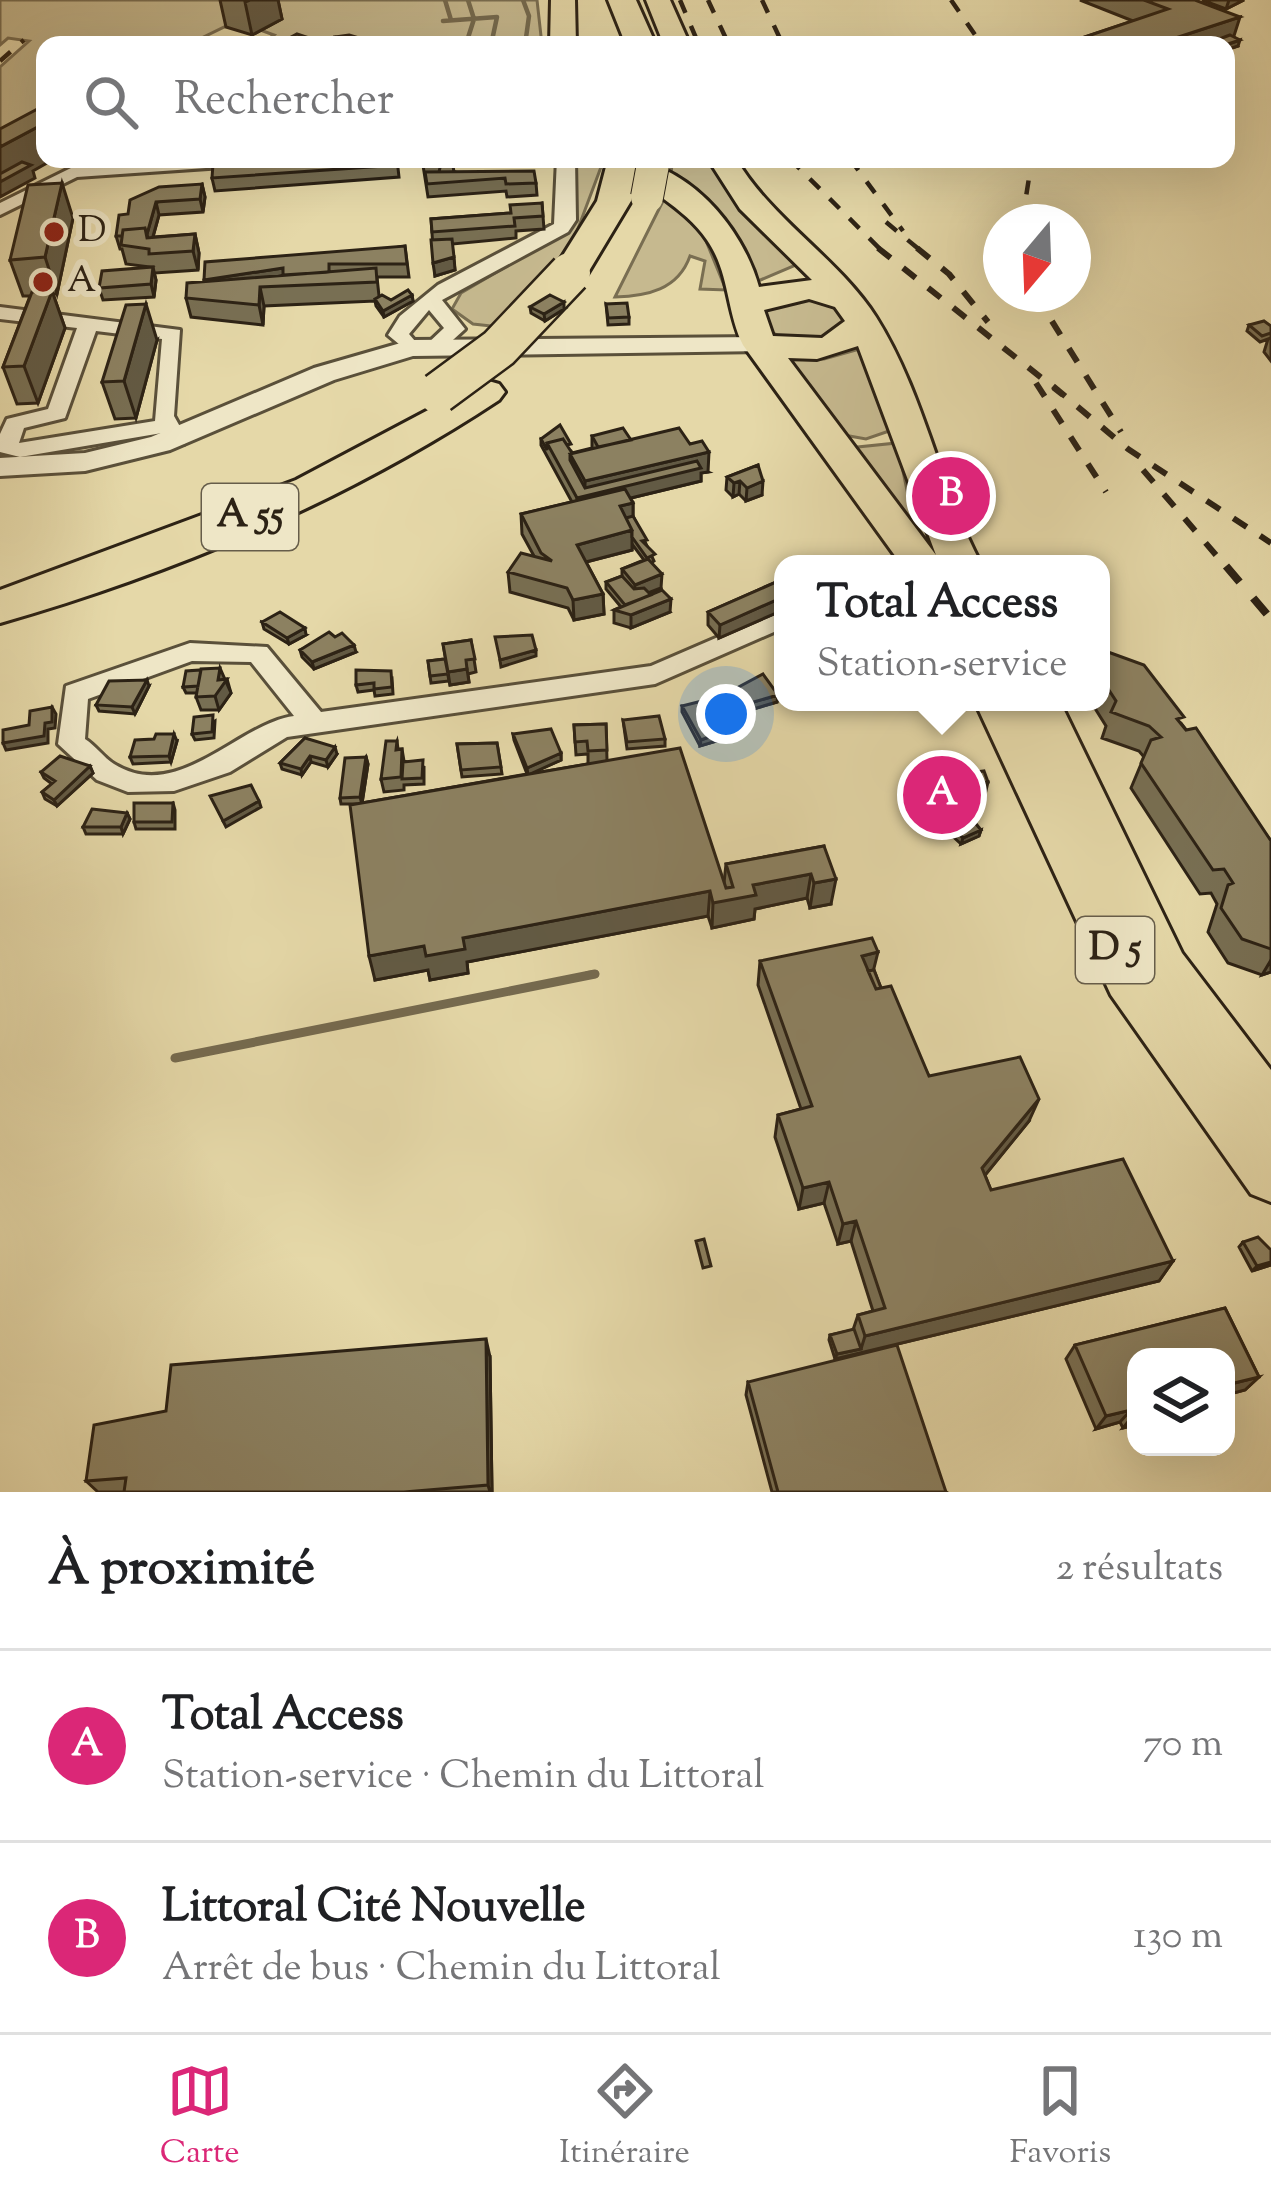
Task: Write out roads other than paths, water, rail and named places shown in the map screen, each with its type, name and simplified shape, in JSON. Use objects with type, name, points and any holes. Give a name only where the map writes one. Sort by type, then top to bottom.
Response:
[{"type":"highway","points":[[596,0],[607,36]]},
{"type":"highway","points":[[622,0],[640,36]]},
{"type":"highway","name":"A 55","points":[[0,607],[300,498],[360,469],[485,392],[574,320],[630,173]]},
{"type":"highway","name":"A 55","points":[[0,578],[198,512],[336,452],[438,392],[590,273]]},
{"type":"main road","points":[[562,36],[563,0]]},
{"type":"main road","points":[[641,0],[643,36]]},
{"type":"main road","points":[[658,0],[673,36]]},
{"type":"main road","points":[[728,168],[752,204],[816,262],[856,311],[890,374],[958,555]]},
{"type":"main road","points":[[630,173],[682,196],[721,236],[737,267],[744,307],[760,345],[909,555]]},
{"type":"main road","points":[[744,307],[773,291],[798,288],[856,311]]},
{"type":"main road","points":[[760,345],[828,348],[846,341],[856,311]]},
{"type":"main road","name":"D 5","points":[[1001,711],[1129,979],[1271,1175]]},
{"type":"main road","name":"D 5","points":[[1041,711],[1164,968],[1271,1114]]},
{"type":"street","points":[[0,210],[74,172],[133,168]]},
{"type":"street","points":[[431,299],[561,228],[567,220],[566,168]]},
{"type":"street","points":[[426,337],[431,299]]},
{"type":"street","points":[[426,337],[431,299]]},
{"type":"street","points":[[0,467],[85,462],[182,431],[426,337],[694,330],[744,307]]},
{"type":"street","points":[[0,313],[172,334],[163,416],[182,431]]},
{"type":"street","points":[[57,413],[89,323]]},
{"type":"street","points":[[426,337],[760,345]]},
{"type":"street","points":[[113,433],[57,413],[15,424],[6,447],[20,450],[113,433],[182,431]]},
{"type":"street","points":[[311,719],[258,653],[190,652],[76,693],[71,744],[106,772],[135,783],[186,776],[246,753],[280,728],[311,719],[655,675],[774,622]]},
{"type":"waterway","points":[[445,0],[451,20]]},
{"type":"waterway","points":[[468,0],[474,19]]},
{"type":"waterway","points":[[523,0],[529,16],[526,36]]},
{"type":"waterway","points":[[474,19],[497,17],[493,36]]},
{"type":"waterway","points":[[443,21],[474,19]]},
{"type":"waterway","points":[[469,36],[474,19]]},
{"type":"waterway","points":[[175,1058],[595,974],[588,975]]},
{"type":"railway","points":[[680,0],[695,36]]},
{"type":"railway","points":[[708,0],[725,36]]},
{"type":"railway","points":[[762,0],[779,36]]},
{"type":"railway","points":[[951,0],[976,36]]},
{"type":"railway","points":[[0,61],[24,40]]},
{"type":"railway","points":[[799,168],[882,251]]},
{"type":"railway","points":[[857,168],[903,231]]},
{"type":"railway","points":[[1025,204],[1031,168]]},
{"type":"railway","points":[[886,222],[921,251]]},
{"type":"railway","points":[[878,248],[1063,395]]},
{"type":"railway","points":[[917,248],[949,274],[988,322]]},
{"type":"railway","points":[[1046,312],[1121,432]]},
{"type":"railway","points":[[1036,383],[1106,492]]},
{"type":"railway","points":[[1053,386],[1128,449],[1271,543]]},
{"type":"railway","points":[[1143,470],[1228,569]]},
{"type":"railway","points":[[1226,566],[1271,619]]},
{"type":"place","name":"D","points":[[54,232]]},
{"type":"place","name":"A","points":[[43,282]]},
{"type":"place","name":"Littoral Cité Nouvelle","points":[[951,496]]},
{"type":"place","name":"Total Access","points":[[942,795]]}]
